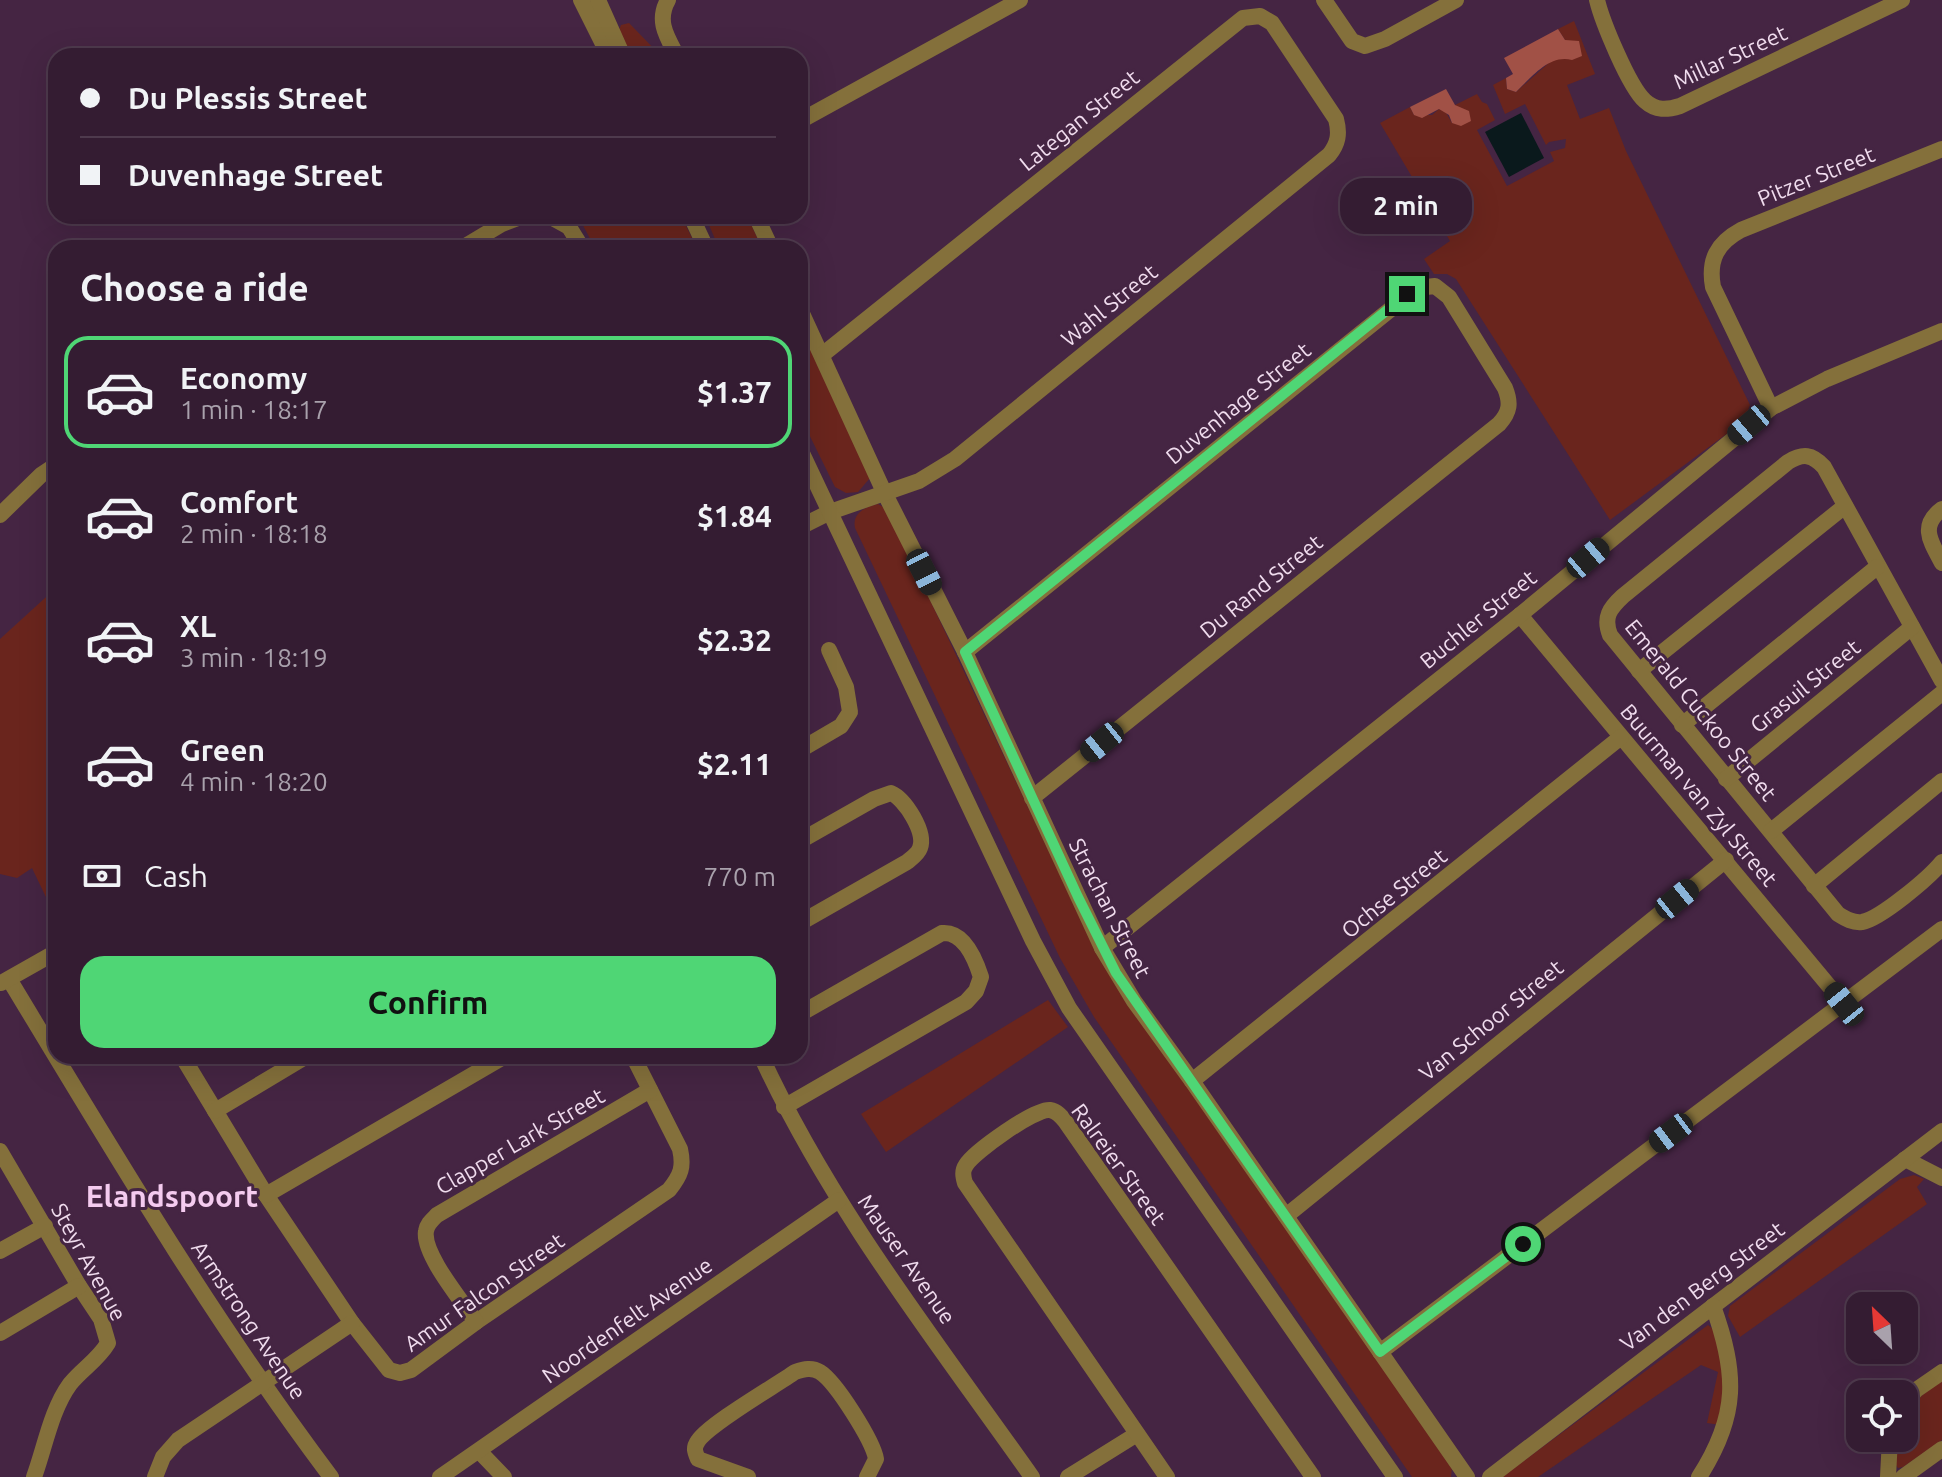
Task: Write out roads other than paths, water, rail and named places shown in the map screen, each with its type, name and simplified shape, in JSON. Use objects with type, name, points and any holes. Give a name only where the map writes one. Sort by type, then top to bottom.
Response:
[{"type":"street","points":[[581,0],[605,48]]},
{"type":"street","points":[[598,0],[619,48]]},
{"type":"street","points":[[808,117],[1020,0]]},
{"type":"street","points":[[1324,0],[1352,41],[1365,46],[1385,39],[1456,0]]},
{"type":"street","name":"Millar Street","points":[[1597,0],[1632,83],[1645,101],[1662,110],[1680,106],[1902,0]]},
{"type":"street","points":[[666,5],[662,25],[673,48]]},
{"type":"street","name":"Lategan Street","points":[[822,355],[1243,18],[1260,16],[1272,23],[1331,109],[1338,127]]},
{"type":"street","name":"Wahl Street","points":[[808,523],[830,512],[919,481],[955,459],[1329,155],[1336,147],[1338,127]]},
{"type":"street","name":"Pitzer Street","points":[[1771,408],[1713,287],[1714,253],[1729,236],[1741,230],[1942,149]]},
{"type":"street","points":[[478,240],[502,224]]},
{"type":"street","points":[[564,224],[577,240]]},
{"type":"street","name":"Duvenhage Street","points":[[965,652],[1417,288],[1435,286],[1449,297],[1505,388],[1510,402]]},
{"type":"street","name":"Strachan Street","points":[[808,326],[884,492],[965,652],[1102,948],[1134,1001],[1467,1477]]},
{"type":"street","name":"Buchler Street","points":[[1102,948],[1520,615],[1771,408],[1827,379],[1942,331]]},
{"type":"street","name":"Du Rand Street","points":[[1032,798],[1499,424],[1510,402]]},
{"type":"street","name":"Emerald Cuckoo Street","points":[[1938,875],[1873,918],[1854,922],[1838,914],[1610,635],[1606,620],[1611,608],[1788,462],[1804,455],[1819,462],[1942,681]]},
{"type":"street","points":[[808,466],[1033,941],[1069,1008],[1395,1477]]},
{"type":"street","points":[[0,515],[48,470]]},
{"type":"street","points":[[1639,671],[1845,506]]},
{"type":"street","points":[[1942,509],[1930,520],[1927,529],[1942,563]]},
{"type":"street","points":[[1682,725],[1877,567]]},
{"type":"street","name":"Buurman van Zyl Street","points":[[1520,615],[1844,1004]]},
{"type":"street","name":"Grasuil Street","points":[[1726,779],[1912,627]]},
{"type":"street","points":[[808,742],[841,726],[850,712],[846,687],[829,650]]},
{"type":"street","points":[[1771,831],[1942,693]]},
{"type":"street","name":"Ochse Street","points":[[1192,1081],[1621,737]]},
{"type":"street","points":[[1814,886],[1942,781]]},
{"type":"street","points":[[808,836],[874,799],[891,793],[902,800],[919,831],[921,843],[920,850],[907,862],[808,918]]},
{"type":"street","name":"Van Schoor Street","points":[[1286,1216],[1726,860]]},
{"type":"street","points":[[1380,1352],[1942,929]]},
{"type":"street","points":[[784,1107],[966,1002],[976,991],[981,977],[964,942],[953,933],[942,933],[808,1009]]},
{"type":"street","points":[[4,982],[48,957]]},
{"type":"street","name":"Armstrong Avenue","points":[[4,982],[48,1051]]},
{"type":"street","name":"Armstrong Avenue","points":[[56,1064],[151,1214],[331,1477]]},
{"type":"street","name":"Amur Falcon Street","points":[[187,1064],[266,1195],[352,1323],[389,1370],[400,1373],[411,1370],[669,1190],[680,1177],[683,1164],[680,1149],[637,1064]]},
{"type":"street","points":[[215,1111],[294,1064]]},
{"type":"street","points":[[266,1195],[491,1064]]},
{"type":"street","name":"Mauser Avenue","points":[[765,1064],[784,1107],[839,1200],[1032,1477]]},
{"type":"street","name":"Clapper Lark Street","points":[[476,1322],[433,1258],[426,1240],[428,1223],[650,1090]]},
{"type":"street","name":"Ralreier Street","points":[[1167,1477],[965,1183],[962,1174],[968,1161],[1028,1117],[1043,1110],[1056,1112],[1065,1121],[1313,1477]]},
{"type":"street","name":"Van den Berg Street","points":[[1490,1477],[1942,1131]]},
{"type":"street","points":[[1905,1159],[1942,1178]]},
{"type":"street","name":"Steyr Avenue","points":[[3,1162],[101,1319],[108,1343],[68,1387],[34,1477]]},
{"type":"street","name":"Noordenfelt Avenue","points":[[440,1477],[839,1200]]},
{"type":"street","points":[[0,1251],[45,1226]]},
{"type":"street","points":[[0,1333],[79,1286]]},
{"type":"street","points":[[1699,1477],[1721,1438],[1731,1383],[1728,1351],[1713,1306]]},
{"type":"street","points":[[155,1477],[163,1457],[178,1440],[352,1323]]},
{"type":"street","points":[[748,1477],[698,1459],[697,1442],[795,1372],[811,1369],[829,1381],[871,1442],[876,1459],[867,1477]]},
{"type":"street","points":[[1918,1389],[1942,1372]]},
{"type":"street","points":[[1068,1477],[1137,1434]]},
{"type":"street","points":[[1903,1477],[1942,1449]]},
{"type":"street","points":[[479,1451],[504,1477]]},
{"type":"street","points":[[1888,1477],[1889,1452]]},
{"type":"district","name":"Elandspoort","points":[[172,1197]]}]
